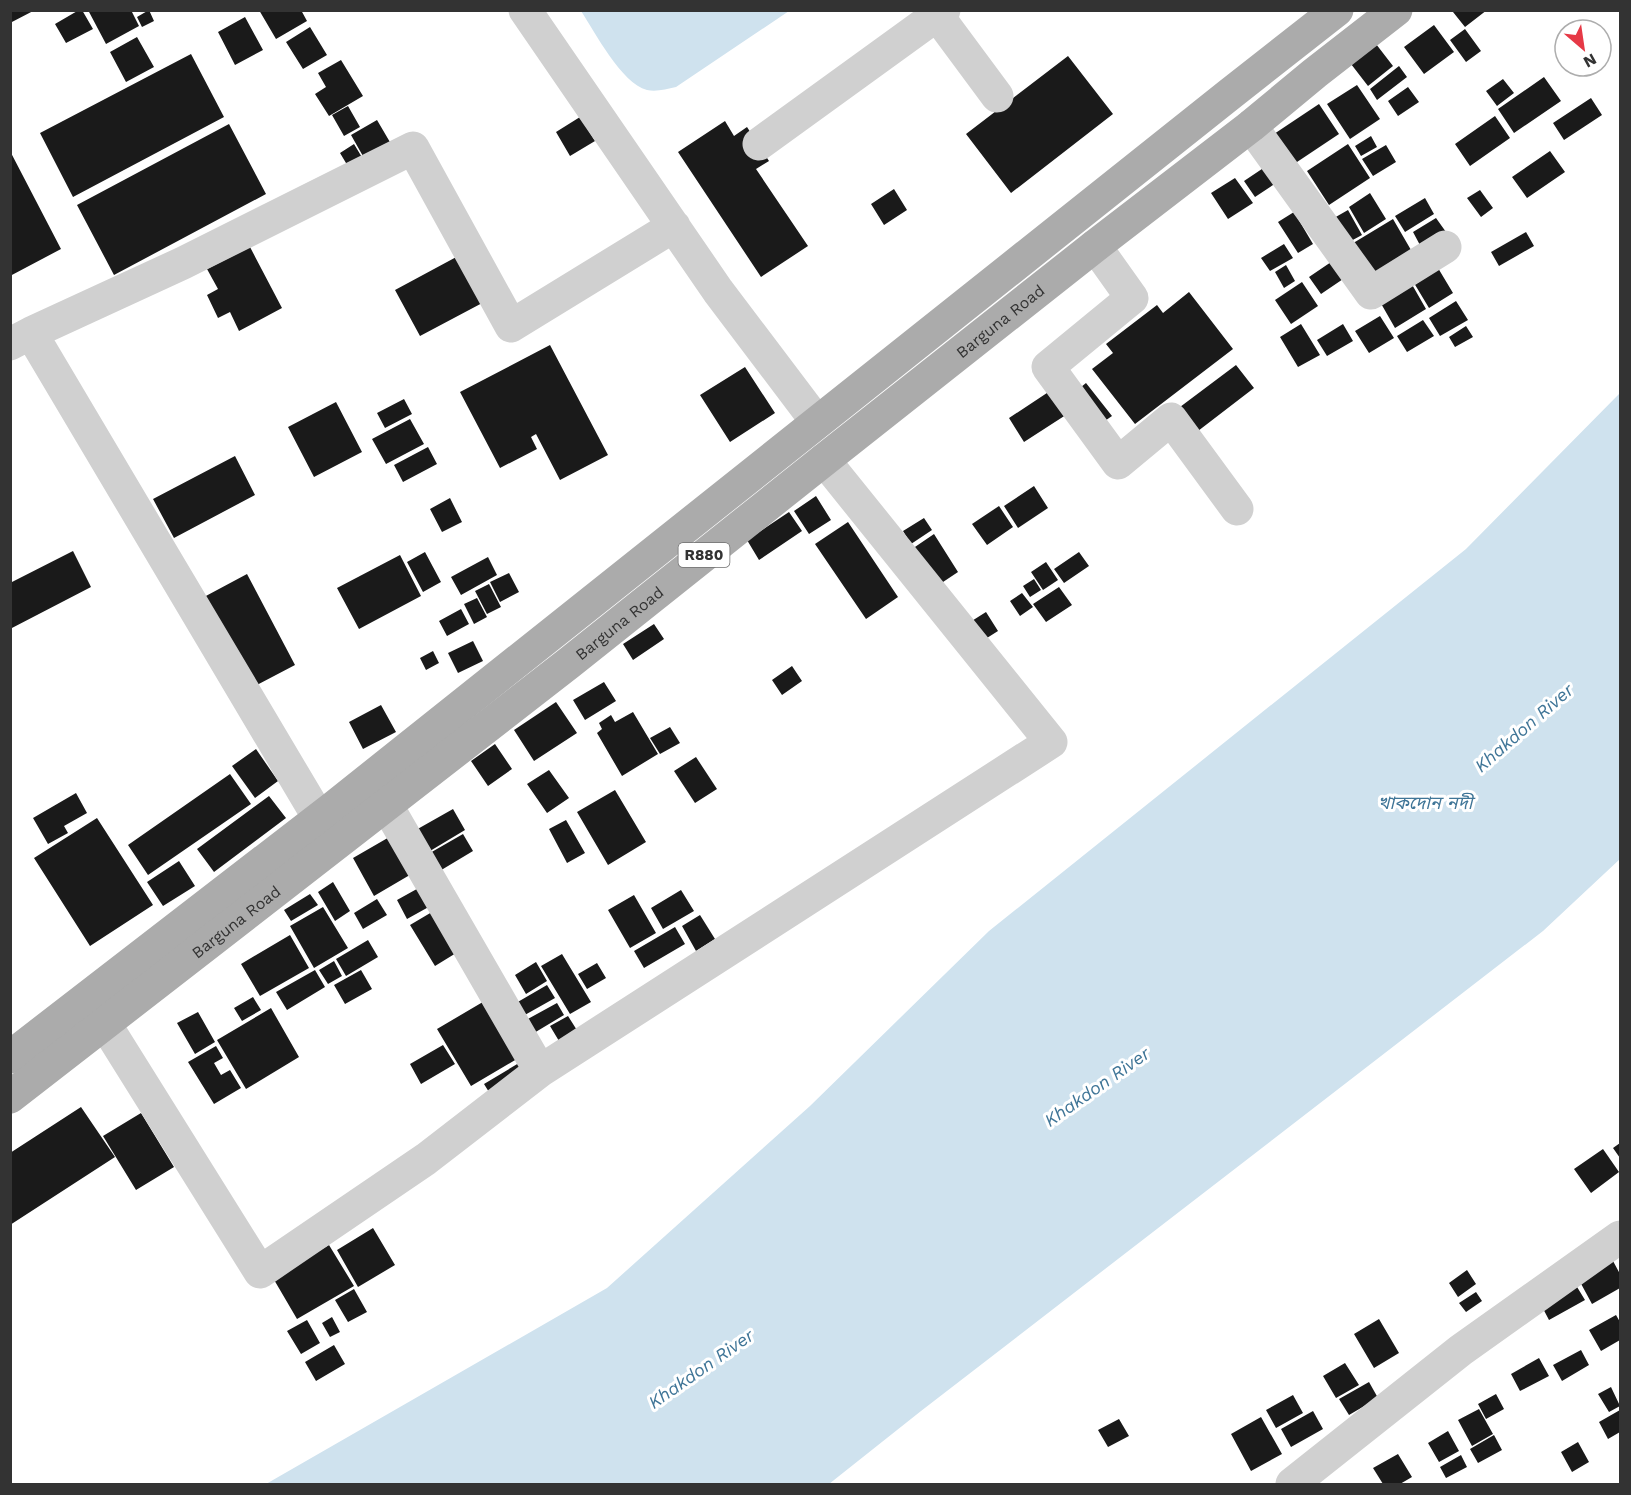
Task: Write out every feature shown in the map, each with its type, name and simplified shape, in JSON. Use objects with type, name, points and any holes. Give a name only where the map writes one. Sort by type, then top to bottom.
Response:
[{"type":"main road","name":"Barguna Road","points":[[10,1057],[319,818],[1337,10]]},
{"type":"main road","name":"Barguna Road","points":[[10,1097],[387,806],[1396,10]]},
{"type":"street","points":[[525,10],[718,291],[817,422]]},
{"type":"street","points":[[759,144],[940,13],[997,96]]},
{"type":"street","points":[[1251,126],[1371,293],[1445,247]]},
{"type":"street","points":[[319,818],[21,338],[183,263],[413,148],[511,326],[674,225]]},
{"type":"street","points":[[1095,246],[1132,298],[1048,367],[1118,463],[1171,419],[1237,509]]},
{"type":"street","points":[[105,1024],[261,1272],[426,1159],[540,1071],[1051,742],[824,460]]},
{"type":"street","points":[[387,806],[540,1071]]},
{"type":"street","points":[[1292,1485],[1461,1350],[1620,1238]]},
{"type":"water","points":[[581,11],[789,11],[676,87],[654,91],[637,85],[628,78],[610,56]]},
{"type":"water","name":"খাকদোন নদী","points":[[1620,393],[1620,859],[1543,931],[829,1484],[266,1484],[607,1288],[810,1106],[989,931],[1466,549]]},
{"type":"building","points":[[10,10],[35,10],[10,23]]},
{"type":"building","points":[[82,10],[93,29],[66,43],[55,24]]},
{"type":"building","points":[[88,10],[131,10],[139,26],[106,44]]},
{"type":"building","points":[[149,10],[154,21],[142,27],[137,17]]},
{"type":"building","points":[[259,10],[301,10],[307,21],[276,39]]},
{"type":"building","points":[[1455,10],[1487,10],[1465,27],[1453,12]]},
{"type":"building","points":[[245,17],[263,50],[235,65],[218,32]]},
{"type":"building","points":[[1434,25],[1454,52],[1424,74],[1404,47]]},
{"type":"building","points":[[310,27],[327,55],[303,69],[286,42]]},
{"type":"building","points":[[1465,29],[1481,51],[1466,62],[1450,40]]},
{"type":"building","points":[[137,37],[154,67],[126,82],[110,52]]},
{"type":"building","points":[[1376,44],[1393,66],[1368,86],[1351,64]]},
{"type":"building","points":[[191,54],[224,117],[73,197],[40,133]]},
{"type":"building","points":[[1068,56],[1113,114],[1011,193],[966,134]]},
{"type":"building","points":[[341,60],[363,96],[329,116],[315,94],[326,87],[318,73]]},
{"type":"building","points":[[1399,66],[1407,77],[1377,100],[1370,89]]},
{"type":"building","points":[[1544,77],[1561,101],[1514,133],[1498,109]]},
{"type":"building","points":[[1503,79],[1514,93],[1497,106],[1486,91]]},
{"type":"building","points":[[1357,85],[1380,119],[1350,139],[1327,104]]},
{"type":"building","points":[[1408,87],[1419,102],[1398,116],[1388,101]]},
{"type":"building","points":[[1591,98],[1602,115],[1564,140],[1553,123]]},
{"type":"building","points":[[1319,104],[1339,134],[1291,166],[1271,136]]},
{"type":"building","points":[[348,106],[360,127],[344,136],[332,115]]},
{"type":"building","points":[[1495,116],[1510,138],[1470,166],[1455,144]]},
{"type":"building","points":[[580,117],[595,141],[570,156],[556,132]]},
{"type":"building","points":[[377,120],[394,149],[368,165],[351,135]]},
{"type":"building","points":[[725,121],[734,136],[747,127],[769,161],[756,169],[808,246],[761,277],[678,152]]},
{"type":"building","points":[[229,124],[266,194],[114,275],[77,205]]},
{"type":"building","points":[[1371,136],[1377,147],[1361,156],[1355,146]]},
{"type":"building","points":[[354,144],[363,159],[349,168],[340,153]]},
{"type":"building","points":[[1348,144],[1370,178],[1329,205],[1307,171]]},
{"type":"building","points":[[1386,145],[1396,162],[1373,176],[1362,159]]},
{"type":"building","points":[[10,151],[61,249],[10,276]]},
{"type":"building","points":[[1550,151],[1565,172],[1527,198],[1512,177]]},
{"type":"building","points":[[1274,161],[1285,177],[1255,197],[1244,181]]},
{"type":"building","points":[[1235,178],[1253,203],[1228,219],[1211,193]]},
{"type":"building","points":[[894,189],[907,210],[884,225],[871,204]]},
{"type":"building","points":[[1480,190],[1493,208],[1481,217],[1467,198]]},
{"type":"building","points":[[1370,193],[1386,219],[1364,233],[1349,207]]},
{"type":"building","points":[[1425,198],[1434,214],[1405,232],[1395,216]]},
{"type":"building","points":[[1348,210],[1362,235],[1349,242],[1334,218]]},
{"type":"building","points":[[1294,212],[1313,244],[1298,253],[1278,222]]},
{"type":"building","points":[[1436,218],[1446,232],[1421,247],[1413,232]]},
{"type":"building","points":[[1393,219],[1411,250],[1369,276],[1350,245]]},
{"type":"building","points":[[1526,232],[1534,246],[1499,266],[1491,252]]},
{"type":"building","points":[[1284,244],[1293,258],[1270,271],[1261,258]]},
{"type":"building","points":[[250,247],[282,308],[239,331],[230,312],[218,318],[207,295],[218,289],[207,269]]},
{"type":"building","points":[[460,255],[486,301],[420,336],[395,290]]},
{"type":"building","points":[[1337,258],[1349,275],[1321,294],[1309,277]]},
{"type":"building","points":[[1286,265],[1295,281],[1284,288],[1275,272]]},
{"type":"building","points":[[1438,268],[1453,293],[1429,308],[1414,283]]},
{"type":"building","points":[[1410,281],[1426,309],[1395,328],[1379,300]]},
{"type":"building","points":[[1302,282],[1318,306],[1291,324],[1275,300]]},
{"type":"building","points":[[1189,292],[1233,349],[1135,424],[1092,369],[1113,353],[1106,344],[1157,305],[1163,313]]},
{"type":"building","points":[[1456,301],[1468,320],[1440,336],[1429,318]]},
{"type":"building","points":[[1380,316],[1394,338],[1369,353],[1355,331]]},
{"type":"building","points":[[1423,320],[1434,336],[1407,352],[1397,336]]},
{"type":"building","points":[[1301,324],[1320,355],[1298,367],[1280,337]]},
{"type":"building","points":[[1343,324],[1353,341],[1327,356],[1317,340]]},
{"type":"building","points":[[1466,326],[1473,337],[1455,347],[1449,337]]},
{"type":"building","points":[[550,345],[608,455],[560,480],[536,434],[531,437],[537,449],[500,468],[460,392]]},
{"type":"building","points":[[1236,365],[1254,388],[1198,431],[1180,407]]},
{"type":"building","points":[[745,367],[775,413],[730,442],[700,395]]},
{"type":"building","points":[[1086,383],[1112,416],[1096,427],[1071,395]]},
{"type":"building","points":[[1056,387],[1072,411],[1024,442],[1009,418]]},
{"type":"building","points":[[404,399],[412,414],[385,428],[377,413]]},
{"type":"building","points":[[336,402],[362,452],[314,477],[288,427]]},
{"type":"building","points":[[410,419],[424,444],[386,464],[372,439]]},
{"type":"building","points":[[428,447],[437,464],[403,482],[394,465]]},
{"type":"building","points":[[235,456],[255,495],[174,538],[153,499]]},
{"type":"building","points":[[1034,486],[1048,508],[1018,528],[1004,506]]},
{"type":"building","points":[[816,496],[831,520],[809,534],[794,511]]},
{"type":"building","points":[[450,498],[462,522],[442,532],[430,509]]},
{"type":"building","points":[[999,506],[1013,527],[987,545],[972,524]]},
{"type":"building","points":[[789,512],[802,531],[759,560],[747,540]]},
{"type":"building","points":[[924,518],[932,530],[911,544],[903,531]]},
{"type":"building","points":[[848,522],[898,597],[866,619],[815,544]]},
{"type":"building","points":[[934,534],[958,572],[937,586],[912,549]]},
{"type":"building","points":[[73,551],[91,587],[10,629],[10,583]]},
{"type":"building","points":[[425,552],[441,582],[423,592],[407,562]]},
{"type":"building","points":[[1079,552],[1089,566],[1064,583],[1054,569]]},
{"type":"building","points":[[400,555],[421,596],[359,629],[337,588]]},
{"type":"building","points":[[488,557],[497,575],[461,595],[451,577]]},
{"type":"building","points":[[1046,562],[1058,580],[1043,590],[1031,572]]},
{"type":"building","points":[[509,573],[519,592],[500,602],[490,582]]},
{"type":"building","points":[[247,574],[295,665],[251,688],[204,597]]},
{"type":"building","points":[[1034,579],[1041,590],[1030,597],[1023,586]]},
{"type":"building","points":[[489,584],[501,607],[487,614],[475,591]]},
{"type":"building","points":[[1059,587],[1072,605],[1046,622],[1033,604]]},
{"type":"building","points":[[1022,593],[1033,607],[1020,616],[1010,601]]},
{"type":"building","points":[[477,598],[487,617],[474,624],[464,604]]},
{"type":"building","points":[[461,609],[469,624],[447,636],[439,621]]},
{"type":"building","points":[[986,612],[998,631],[979,643],[967,624]]},
{"type":"building","points":[[654,624],[664,639],[633,660],[623,644]]},
{"type":"building","points":[[473,641],[483,661],[458,673],[448,653]]},
{"type":"building","points":[[433,651],[439,663],[426,670],[420,658]]},
{"type":"building","points":[[792,666],[802,681],[782,695],[772,680]]},
{"type":"building","points":[[604,682],[616,701],[585,720],[573,700]]},
{"type":"building","points":[[556,702],[577,733],[534,761],[514,730]]},
{"type":"building","points":[[381,705],[396,732],[363,749],[349,722]]},
{"type":"building","points":[[633,712],[658,754],[622,776],[597,733],[602,729],[599,723],[611,715],[615,722]]},
{"type":"building","points":[[670,727],[680,743],[660,754],[650,738]]},
{"type":"building","points":[[495,744],[512,769],[488,786],[471,761]]},
{"type":"building","points":[[256,749],[278,781],[255,798],[232,766]]},
{"type":"building","points":[[696,757],[717,789],[695,803],[674,771]]},
{"type":"building","points":[[549,770],[569,798],[547,813],[527,784]]},
{"type":"building","points":[[230,774],[251,804],[148,875],[128,845]]},
{"type":"building","points":[[615,790],[646,842],[608,865],[577,812]]},
{"type":"building","points":[[76,793],[87,813],[64,826],[68,833],[48,844],[33,818]]},
{"type":"building","points":[[269,796],[286,818],[214,872],[197,849]]},
{"type":"building","points":[[453,809],[465,830],[420,857],[407,835]]},
{"type":"building","points":[[97,818],[153,905],[90,946],[34,858]]},
{"type":"building","points":[[566,820],[585,853],[567,863],[549,829]]},
{"type":"building","points":[[398,832],[420,869],[374,896],[353,858]]},
{"type":"building","points":[[463,834],[473,851],[433,875],[423,857]]},
{"type":"building","points":[[179,861],[195,886],[163,906],[147,882]]},
{"type":"building","points":[[333,882],[350,911],[335,921],[318,892]]},
{"type":"building","points":[[424,885],[434,904],[407,919],[397,900]]},
{"type":"building","points":[[681,890],[694,911],[663,929],[651,908]]},
{"type":"building","points":[[310,894],[318,905],[291,921],[284,910]]},
{"type":"building","points":[[634,895],[656,933],[630,948],[608,910]]},
{"type":"building","points":[[377,899],[387,915],[363,929],[354,913]]},
{"type":"building","points":[[323,907],[348,948],[314,968],[290,926]]},
{"type":"building","points":[[437,909],[461,950],[435,966],[410,925]]},
{"type":"building","points":[[700,915],[715,939],[696,951],[682,926]]},
{"type":"building","points":[[675,927],[685,944],[644,968],[634,951]]},
{"type":"building","points":[[290,935],[309,968],[260,996],[241,964]]},
{"type":"building","points":[[368,940],[378,957],[346,976],[336,959]]},
{"type":"building","points":[[562,954],[591,1002],[570,1014],[541,966]]},
{"type":"building","points":[[334,961],[342,976],[328,984],[319,970]]},
{"type":"building","points":[[536,962],[547,981],[526,994],[515,975]]},
{"type":"building","points":[[597,963],[606,978],[587,989],[578,974]]},
{"type":"building","points":[[315,970],[325,987],[287,1010],[276,992]]},
{"type":"building","points":[[361,970],[372,989],[345,1004],[334,985]]},
{"type":"building","points":[[547,985],[555,998],[523,1016],[516,1003]]},
{"type":"building","points":[[493,996],[527,1053],[471,1086],[437,1029]]},
{"type":"building","points":[[253,997],[261,1010],[242,1021],[234,1008]]},
{"type":"building","points":[[557,1003],[564,1015],[534,1033],[526,1020]]},
{"type":"building","points":[[271,1008],[299,1057],[246,1089],[217,1040]]},
{"type":"building","points":[[198,1012],[215,1042],[195,1054],[177,1023]]},
{"type":"building","points":[[568,1016],[580,1035],[562,1046],[550,1026]]},
{"type":"building","points":[[443,1045],[455,1064],[421,1084],[410,1064]]},
{"type":"building","points":[[216,1046],[223,1058],[214,1063],[221,1075],[230,1070],[241,1088],[214,1104],[188,1062]]},
{"type":"building","points":[[524,1060],[532,1074],[492,1097],[484,1084]]},
{"type":"building","points":[[81,1107],[115,1157],[10,1225],[10,1153]]},
{"type":"building","points":[[141,1113],[174,1167],[136,1190],[103,1136]]},
{"type":"building","points":[[1620,1143],[1620,1158],[1613,1148]]},
{"type":"building","points":[[1603,1149],[1619,1172],[1591,1193],[1574,1169]]},
{"type":"building","points":[[373,1228],[395,1265],[358,1287],[337,1250]]},
{"type":"building","points":[[329,1245],[354,1286],[297,1319],[273,1278]]},
{"type":"building","points":[[1613,1261],[1620,1274],[1620,1288],[1592,1304],[1579,1280]]},
{"type":"building","points":[[1467,1270],[1476,1284],[1458,1297],[1449,1283]]},
{"type":"building","points":[[1574,1282],[1585,1300],[1549,1320],[1539,1301]]},
{"type":"building","points":[[354,1289],[367,1312],[348,1322],[335,1300]]},
{"type":"building","points":[[1476,1292],[1482,1301],[1466,1312],[1459,1303]]},
{"type":"building","points":[[1616,1315],[1620,1322],[1620,1340],[1601,1351],[1589,1330]]},
{"type":"building","points":[[332,1317],[340,1332],[330,1337],[322,1323]]},
{"type":"building","points":[[1379,1319],[1399,1353],[1374,1368],[1354,1334]]},
{"type":"building","points":[[307,1320],[320,1343],[301,1354],[287,1331]]},
{"type":"building","points":[[334,1345],[345,1364],[316,1381],[305,1362]]},
{"type":"building","points":[[1581,1350],[1589,1365],[1562,1381],[1553,1365]]},
{"type":"building","points":[[1539,1358],[1549,1376],[1520,1391],[1511,1374]]},
{"type":"building","points":[[1345,1363],[1359,1385],[1336,1398],[1323,1376]]},
{"type":"building","points":[[1369,1382],[1378,1398],[1349,1415],[1339,1399]]},
{"type":"building","points":[[1611,1387],[1620,1406],[1609,1412],[1598,1394]]},
{"type":"building","points":[[1496,1394],[1504,1409],[1486,1419],[1478,1404]]},
{"type":"building","points":[[1293,1395],[1303,1413],[1276,1428],[1266,1410]]},
{"type":"building","points":[[1479,1409],[1493,1434],[1472,1446],[1458,1420]]},
{"type":"building","points":[[1620,1410],[1620,1432],[1608,1439],[1599,1422]]},
{"type":"building","points":[[1313,1411],[1323,1429],[1291,1447],[1281,1429]]},
{"type":"building","points":[[1261,1417],[1282,1454],[1251,1471],[1231,1434]]},
{"type":"building","points":[[1119,1419],[1129,1436],[1108,1447],[1098,1430]]},
{"type":"building","points":[[1448,1431],[1459,1451],[1439,1462],[1428,1443]]},
{"type":"building","points":[[1494,1435],[1502,1450],[1478,1463],[1470,1449]]},
{"type":"building","points":[[1578,1442],[1589,1462],[1572,1472],[1561,1452]]},
{"type":"building","points":[[1398,1454],[1412,1477],[1400,1484],[1383,1484],[1373,1468]]},
{"type":"building","points":[[1461,1455],[1467,1467],[1446,1478],[1440,1467]]},
{"type":"water label","name":"Khakdon River","points":[[1524,728]]},
{"type":"water label","name":"Khakdon River","points":[[1097,1087]]},
{"type":"water label","name":"Khakdon River","points":[[701,1369]]}]
